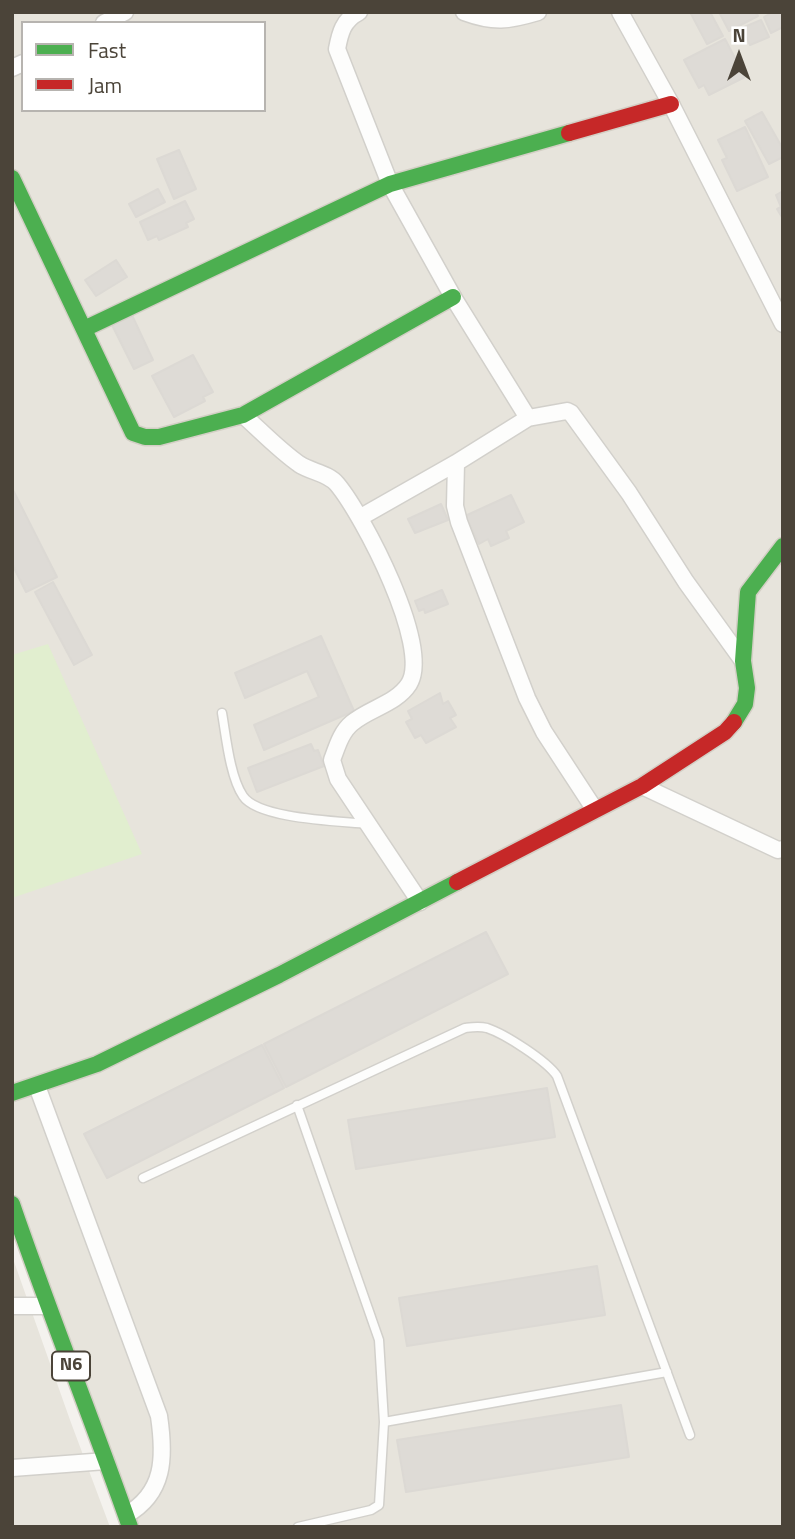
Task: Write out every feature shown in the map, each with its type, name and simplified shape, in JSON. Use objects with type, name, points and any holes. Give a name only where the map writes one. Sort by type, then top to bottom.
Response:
[{"type":"street","points":[[359,12],[342,28],[337,50],[390,184],[453,297],[528,418]]},
{"type":"street","points":[[464,12],[496,21],[538,12]]},
{"type":"street","points":[[620,12],[671,104],[783,324]]},
{"type":"street","points":[[84,329],[390,184],[671,104]]},
{"type":"street","points":[[12,177],[133,433],[145,438],[159,438],[243,415],[453,297]]},
{"type":"street","points":[[12,217],[27,209]]},
{"type":"street","points":[[360,517],[456,463],[528,418],[561,410],[571,413],[743,661]]},
{"type":"street","points":[[243,415],[299,464],[335,481],[360,517],[396,592],[413,652],[413,671],[409,684],[400,696],[352,723],[342,735],[331,760],[338,779],[419,902]]},
{"type":"street","points":[[456,463],[455,506],[459,523],[527,698],[544,732],[595,810]]},
{"type":"street","points":[[12,1093],[97,1064],[279,975],[642,786],[725,732],[740,715],[745,704],[747,688],[743,661],[748,592],[783,545]]},
{"type":"street","points":[[642,786],[778,850],[783,849]]},
{"type":"street","points":[[37,1086],[159,1416],[162,1432],[159,1476],[152,1493],[128,1521]]},
{"type":"street","name":"N6","points":[[12,1204],[47,1306],[84,1397],[128,1521]]},
{"type":"street","points":[[12,1306],[47,1306]]},
{"type":"street","points":[[12,1468],[106,1461]]},
{"type":"lane","points":[[222,713],[232,766],[243,798],[270,813],[367,824]]},
{"type":"lane","points":[[143,1178],[465,1028],[477,1026],[489,1029],[550,1065],[557,1076],[690,1435]]},
{"type":"lane","points":[[297,1105],[379,1340],[384,1422],[379,1506],[298,1527]]},
{"type":"lane","points":[[384,1422],[667,1372]]},
{"type":"shaded area","points":[[12,12],[783,12],[783,1527],[137,1527],[12,1187]]},
{"type":"shaded area","points":[[12,1256],[70,1420],[110,1527],[12,1527]]},
{"type":"green space","points":[[48,644],[142,854],[12,898],[12,655]]},
{"type":"building","points":[[690,12],[710,12],[723,36],[707,44]]},
{"type":"building","points":[[719,12],[756,12],[758,16],[729,31]]},
{"type":"building","points":[[773,12],[783,12],[783,27],[771,33],[764,17]]},
{"type":"building","points":[[761,20],[769,37],[750,45],[742,28]]},
{"type":"building","points":[[725,39],[745,77],[709,95],[704,85],[699,88],[684,60]]},
{"type":"building","points":[[762,112],[783,149],[783,157],[769,164],[745,121]]},
{"type":"building","points":[[745,127],[768,177],[737,191],[722,160],[727,158],[718,140]]},
{"type":"building","points":[[179,150],[196,189],[174,199],[157,159]]},
{"type":"building","points":[[158,189],[165,202],[136,217],[129,204]]},
{"type":"building","points":[[783,191],[783,219],[777,209],[781,207],[776,195]]},
{"type":"building","points":[[185,201],[194,219],[186,223],[188,227],[159,240],[157,236],[148,240],[140,222]]},
{"type":"building","points":[[116,260],[127,277],[96,296],[85,280]]},
{"type":"building","points":[[131,313],[153,360],[134,369],[111,323]]},
{"type":"building","points":[[193,355],[213,392],[203,397],[205,401],[174,417],[152,376]]},
{"type":"building","points":[[12,488],[57,577],[26,592],[12,564]]},
{"type":"building","points":[[511,495],[524,522],[506,531],[509,538],[491,546],[488,539],[479,544],[465,516]]},
{"type":"building","points":[[441,504],[448,520],[415,533],[408,519]]},
{"type":"building","points":[[53,582],[92,655],[74,665],[35,592]]},
{"type":"building","points":[[442,590],[448,604],[425,613],[424,609],[419,611],[415,601]]},
{"type":"building","points":[[321,636],[354,711],[264,750],[254,725],[319,697],[307,671],[245,698],[235,673]]},
{"type":"building","points":[[440,693],[443,704],[448,701],[456,715],[450,718],[456,727],[426,743],[421,735],[415,738],[406,722],[412,719],[408,711]]},
{"type":"building","points":[[311,744],[314,751],[318,750],[324,766],[257,792],[248,768]]},
{"type":"building","points":[[486,932],[508,974],[286,1087],[264,1044]]},
{"type":"building","points":[[262,1045],[284,1088],[107,1178],[84,1134]]},
{"type":"building","points":[[547,1088],[555,1137],[356,1169],[348,1120]]},
{"type":"building","points":[[597,1266],[605,1315],[407,1346],[399,1298]]},
{"type":"building","points":[[621,1405],[629,1457],[406,1492],[397,1440]]},
{"type":"traffic: fast","points":[[84,329],[390,184],[569,133]]},
{"type":"traffic: fast","points":[[12,178],[133,433],[145,437],[159,437],[243,415],[453,297]]},
{"type":"traffic: fast","points":[[734,722],[745,704],[747,688],[743,661],[748,592],[783,546]]},
{"type":"traffic: fast","points":[[12,1093],[97,1064],[279,975],[457,882]]},
{"type":"traffic: fast","points":[[12,1204],[130,1527]]},
{"type":"traffic: jam","points":[[569,133],[671,104]]},
{"type":"traffic: jam","points":[[457,882],[642,786],[725,732],[734,722]]}]
